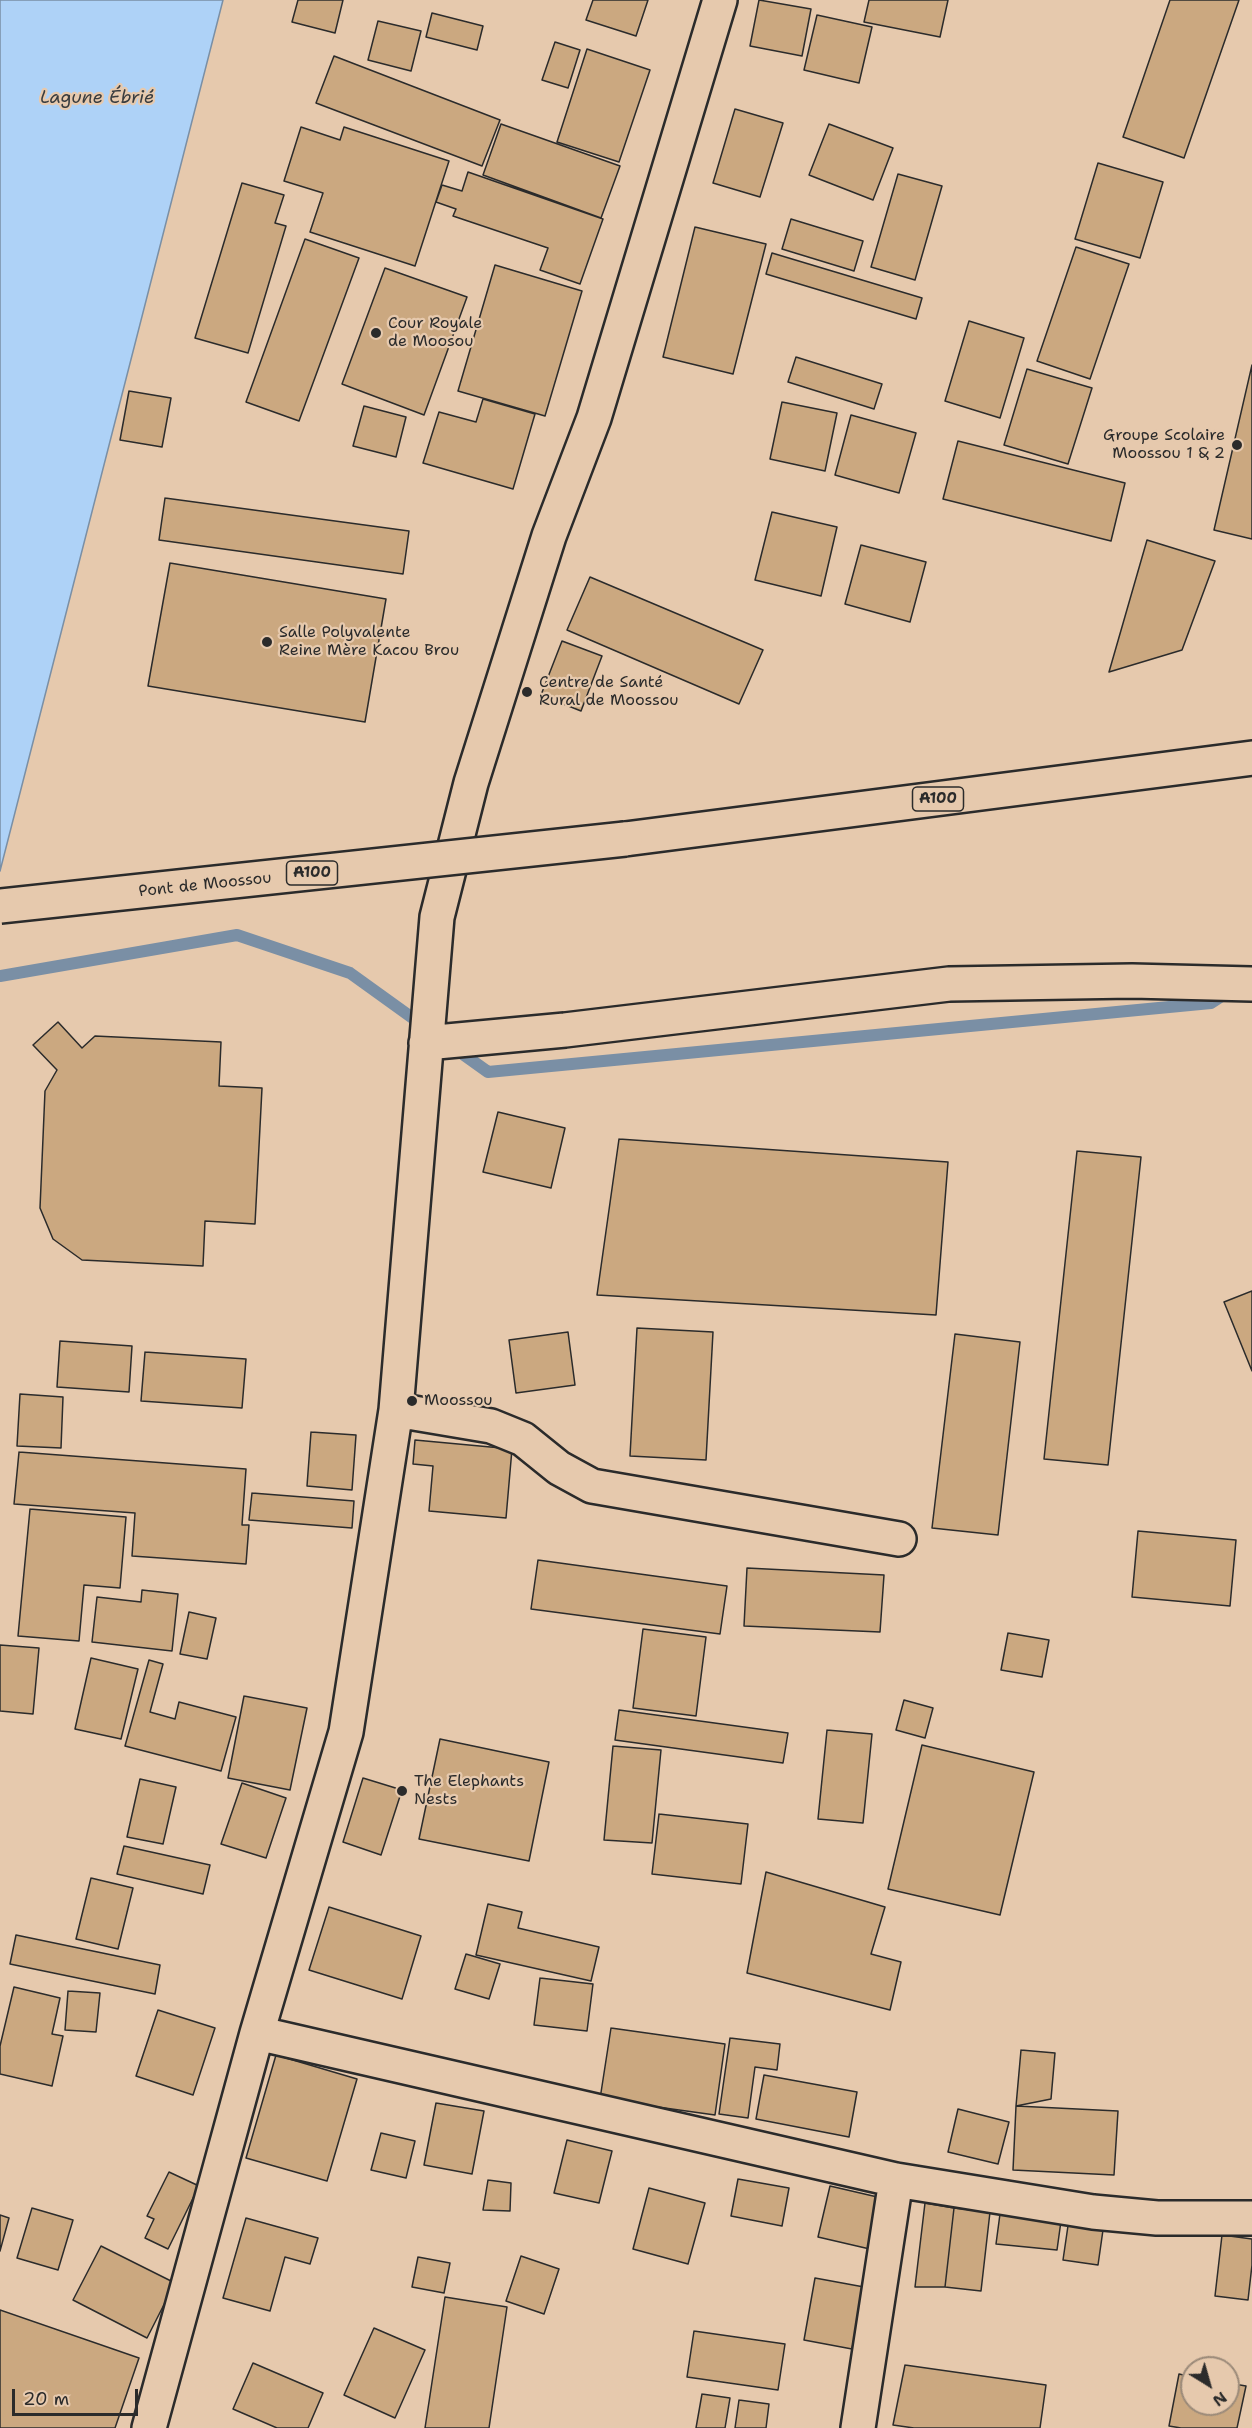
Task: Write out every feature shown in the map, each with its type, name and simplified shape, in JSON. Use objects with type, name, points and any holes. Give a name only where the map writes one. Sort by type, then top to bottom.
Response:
[{"type":"main road","points":[[154,2427],[257,2033],[346,1732],[396,1410],[437,917],[471,783],[549,536],[594,418],[720,0]]},
{"type":"main road","name":"Pont de Moossou","points":[[0,906],[625,839],[1252,758]]},
{"type":"main road","points":[[426,1043],[565,1030],[949,984],[1132,981],[1252,984]]},
{"type":"main road","points":[[396,1410],[491,1426],[523,1439],[559,1468],[592,1486],[899,1539]]},
{"type":"main road","points":[[257,2033],[896,2180],[1093,2212],[1157,2217],[1252,2218]]},
{"type":"main road","points":[[858,2428],[896,2180]]},
{"type":"water","name":"Lagune Ébrié","points":[[0,0],[223,0],[0,871]]},
{"type":"building","points":[[298,0],[343,0],[335,33],[292,22]]},
{"type":"building","points":[[593,0],[648,0],[636,36],[586,20]]},
{"type":"building","points":[[759,0],[811,9],[802,56],[750,46]]},
{"type":"building","points":[[869,0],[948,0],[940,37],[864,22]]},
{"type":"building","points":[[1170,0],[1239,0],[1184,158],[1123,137]]},
{"type":"building","points":[[432,13],[483,26],[477,50],[426,37]]},
{"type":"building","points":[[817,15],[872,27],[859,83],[804,70]]},
{"type":"building","points":[[378,21],[421,31],[411,71],[368,60]]},
{"type":"building","points":[[555,42],[580,50],[568,88],[542,80]]},
{"type":"building","points":[[587,49],[650,70],[619,162],[557,142]]},
{"type":"building","points":[[334,56],[500,120],[482,166],[316,103]]},
{"type":"building","points":[[735,109],[783,123],[760,197],[713,183]]},
{"type":"building","points":[[501,124],[620,166],[601,218],[483,175]]},
{"type":"building","points":[[829,124],[893,148],[873,200],[809,175]]},
{"type":"building","points":[[301,127],[340,140],[344,127],[449,161],[415,266],[310,232],[323,193],[284,181]]},
{"type":"building","points":[[1098,163],[1163,182],[1140,258],[1075,239]]},
{"type":"building","points":[[468,172],[603,219],[580,284],[540,270],[548,248],[453,216],[456,209],[436,202],[442,185],[462,191]]},
{"type":"building","points":[[898,174],[942,186],[915,280],[871,267]]},
{"type":"building","points":[[242,183],[284,195],[275,223],[286,226],[248,353],[195,338]]},
{"type":"building","points":[[791,219],[863,241],[854,271],[782,249]]},
{"type":"building","points":[[695,227],[766,244],[733,374],[663,357]]},
{"type":"building","points":[[305,239],[359,258],[299,421],[246,402]]},
{"type":"building","points":[[1076,247],[1129,264],[1090,379],[1037,361]]},
{"type":"building","points":[[772,253],[922,298],[916,319],[766,274]]},
{"type":"building","points":[[495,265],[582,291],[545,416],[458,391]]},
{"type":"building","points":[[385,268],[467,297],[424,415],[342,384]]},
{"type":"building","points":[[969,321],[1024,338],[1000,418],[945,401]]},
{"type":"building","points":[[796,357],[882,384],[874,409],[788,382]]},
{"type":"building","points":[[1252,365],[1252,539],[1214,530]]},
{"type":"building","points":[[1027,369],[1092,388],[1068,464],[1004,445]]},
{"type":"building","points":[[129,391],[171,398],[162,447],[120,440]]},
{"type":"building","points":[[483,399],[535,414],[513,489],[423,463],[439,412],[476,422]]},
{"type":"building","points":[[782,402],[837,413],[825,471],[770,459]]},
{"type":"building","points":[[364,406],[406,417],[396,457],[353,446]]},
{"type":"building","points":[[851,415],[916,433],[899,493],[835,475]]},
{"type":"building","points":[[958,441],[1125,483],[1111,541],[943,499]]},
{"type":"building","points":[[165,498],[409,531],[403,574],[159,540]]},
{"type":"building","points":[[772,512],[837,527],[821,596],[755,580]]},
{"type":"building","points":[[1147,540],[1215,561],[1182,650],[1109,672]]},
{"type":"building","points":[[861,545],[926,562],[910,622],[845,604]]},
{"type":"building","name":"Salle Polyvalente Reine Mère Kacou Brou","points":[[170,563],[386,599],[365,722],[148,686]]},
{"type":"building","points":[[590,577],[763,650],[739,704],[567,630]]},
{"type":"building","points":[[562,641],[602,656],[581,711],[541,695]]},
{"type":"building","points":[[58,1022],[82,1048],[95,1036],[221,1042],[219,1086],[262,1088],[255,1224],[205,1221],[203,1266],[82,1260],[53,1239],[40,1208],[45,1091],[57,1070],[33,1045]]},
{"type":"building","points":[[498,1112],[565,1128],[551,1188],[483,1172]]},
{"type":"building","points":[[619,1139],[948,1162],[936,1315],[597,1295]]},
{"type":"building","points":[[1077,1151],[1141,1157],[1108,1465],[1044,1459]]},
{"type":"building","points":[[1252,1291],[1252,1371],[1224,1302]]},
{"type":"building","points":[[637,1328],[713,1332],[706,1460],[630,1456]]},
{"type":"building","points":[[568,1332],[575,1385],[516,1393],[509,1340]]},
{"type":"building","points":[[955,1334],[1020,1342],[998,1535],[932,1528]]},
{"type":"building","points":[[60,1341],[132,1346],[129,1392],[57,1387]]},
{"type":"building","points":[[145,1352],[246,1359],[242,1408],[141,1401]]},
{"type":"building","points":[[20,1394],[63,1397],[61,1448],[17,1446]]},
{"type":"building","points":[[311,1432],[356,1435],[352,1490],[307,1486]]},
{"type":"building","points":[[415,1440],[512,1449],[506,1518],[429,1511],[433,1466],[413,1464]]},
{"type":"building","points":[[19,1452],[246,1469],[242,1525],[249,1525],[246,1564],[132,1556],[135,1513],[14,1504]]},
{"type":"building","points":[[252,1493],[354,1501],[352,1528],[249,1520]]},
{"type":"building","points":[[30,1509],[126,1517],[120,1588],[84,1585],[79,1641],[18,1636]]},
{"type":"building","points":[[1138,1531],[1236,1540],[1230,1606],[1132,1597]]},
{"type":"building","points":[[538,1560],[727,1586],[720,1634],[531,1609]]},
{"type":"building","points":[[747,1568],[884,1575],[880,1632],[744,1626]]},
{"type":"building","points":[[142,1590],[178,1594],[172,1651],[92,1642],[97,1597],[141,1602]]},
{"type":"building","points":[[189,1612],[216,1618],[207,1659],[180,1654]]},
{"type":"building","points":[[643,1629],[706,1637],[696,1716],[633,1708]]},
{"type":"building","points":[[1008,1633],[1049,1640],[1042,1677],[1001,1670]]},
{"type":"building","points":[[0,1645],[39,1648],[33,1714],[0,1711]]},
{"type":"building","points":[[91,1658],[138,1669],[121,1739],[75,1729]]},
{"type":"building","points":[[149,1660],[163,1664],[150,1712],[175,1719],[179,1702],[236,1717],[221,1771],[125,1746]]},
{"type":"building","points":[[244,1696],[307,1708],[290,1790],[228,1778]]},
{"type":"building","points":[[904,1700],[933,1708],[925,1738],[896,1730]]},
{"type":"building","points":[[619,1710],[788,1733],[783,1763],[615,1740]]},
{"type":"building","points":[[827,1730],[872,1734],[863,1823],[818,1819]]},
{"type":"building","points":[[440,1739],[549,1762],[529,1861],[419,1839]]},
{"type":"building","points":[[922,1745],[1034,1772],[1000,1915],[888,1889]]},
{"type":"building","points":[[613,1746],[661,1750],[652,1843],[604,1840]]},
{"type":"building","points":[[363,1778],[402,1790],[381,1855],[343,1842]]},
{"type":"building","points":[[140,1779],[176,1787],[163,1844],[127,1837]]},
{"type":"building","points":[[242,1783],[286,1798],[266,1858],[221,1844]]},
{"type":"building","points":[[659,1814],[748,1824],[741,1884],[652,1874]]},
{"type":"building","points":[[124,1846],[210,1865],[203,1894],[117,1874]]},
{"type":"building","points":[[766,1872],[885,1907],[871,1954],[901,1962],[890,2010],[747,1973]]},
{"type":"building","points":[[91,1878],[133,1888],[118,1949],[76,1939]]},
{"type":"building","points":[[488,1904],[522,1912],[518,1928],[599,1947],[591,1981],[476,1955]]},
{"type":"building","points":[[329,1907],[421,1936],[402,1999],[309,1970]]},
{"type":"building","points":[[16,1935],[160,1965],[155,1994],[10,1964]]},
{"type":"building","points":[[466,1954],[500,1964],[489,1999],[455,1989]]},
{"type":"building","points":[[540,1978],[593,1984],[587,2031],[534,2025]]},
{"type":"building","points":[[14,1987],[60,1998],[52,2034],[63,2036],[52,2086],[0,2074],[0,2046]]},
{"type":"building","points":[[68,1991],[100,1993],[96,2032],[65,2030]]},
{"type":"building","points":[[158,2010],[215,2028],[193,2095],[136,2076]]},
{"type":"building","points":[[611,2028],[725,2044],[715,2115],[600,2099]]},
{"type":"building","points":[[730,2038],[780,2044],[777,2070],[755,2067],[748,2118],[719,2114]]},
{"type":"building","points":[[1021,2050],[1055,2053],[1051,2099],[1016,2106]]},
{"type":"building","points":[[276,2055],[357,2079],[327,2181],[246,2158]]},
{"type":"building","points":[[764,2075],[857,2092],[849,2137],[756,2119]]},
{"type":"building","points":[[436,2103],[484,2111],[472,2174],[424,2165]]},
{"type":"building","points":[[1016,2106],[1118,2111],[1114,2175],[1013,2170]]},
{"type":"building","points":[[958,2109],[1009,2122],[998,2164],[948,2152]]},
{"type":"building","points":[[381,2133],[415,2141],[406,2178],[371,2170]]},
{"type":"building","points":[[567,2140],[612,2151],[599,2203],[554,2193]]},
{"type":"building","points":[[169,2172],[199,2186],[168,2249],[145,2238],[154,2219],[147,2216]]},
{"type":"building","points":[[738,2179],[789,2188],[782,2226],[731,2216]]},
{"type":"building","points":[[488,2180],[511,2183],[510,2211],[483,2210]]},
{"type":"building","points":[[830,2186],[886,2199],[874,2250],[818,2237]]},
{"type":"building","points":[[649,2188],[705,2203],[688,2264],[633,2249]]},
{"type":"building","points":[[925,2203],[954,2208],[945,2287],[915,2287]]},
{"type":"building","points":[[32,2208],[73,2220],[58,2270],[17,2258]]},
{"type":"building","points":[[954,2208],[990,2212],[981,2291],[945,2287]]},
{"type":"building","points":[[1000,2214],[1061,2221],[1057,2250],[996,2244]]},
{"type":"building","points":[[0,2215],[9,2218],[0,2251]]},
{"type":"building","points":[[246,2218],[318,2238],[310,2264],[285,2257],[270,2311],[223,2298]]},
{"type":"building","points":[[1069,2219],[1104,2223],[1098,2265],[1063,2260]]},
{"type":"building","points":[[1222,2235],[1252,2239],[1248,2300],[1215,2296]]},
{"type":"building","points":[[101,2246],[175,2283],[147,2338],[73,2300]]},
{"type":"building","points":[[521,2256],[559,2269],[544,2314],[506,2301]]},
{"type":"building","points":[[418,2257],[450,2263],[444,2293],[412,2287]]},
{"type":"building","points":[[815,2278],[864,2287],[852,2349],[804,2340]]},
{"type":"building","points":[[445,2297],[507,2307],[489,2428],[425,2428]]},
{"type":"building","points":[[0,2310],[139,2358],[115,2428],[0,2428]]},
{"type":"building","points":[[374,2328],[425,2350],[395,2418],[344,2395]]},
{"type":"building","points":[[694,2331],[785,2344],[778,2390],[687,2377]]},
{"type":"building","points":[[253,2363],[323,2393],[308,2428],[277,2428],[233,2409]]},
{"type":"building","points":[[905,2365],[1046,2385],[1040,2428],[914,2428],[893,2425]]},
{"type":"building","points":[[1179,2374],[1180,2416],[1240,2416],[1237,2428],[1169,2426]]},
{"type":"building","points":[[1240,2385],[1246,2386],[1240,2414]]},
{"type":"building","points":[[702,2394],[730,2398],[725,2428],[696,2428]]},
{"type":"building","points":[[739,2400],[769,2404],[766,2428],[735,2428]]},
{"type":"waterway","points":[[0,976],[237,935],[350,973],[425,1027]]},
{"type":"waterway","points":[[453,1047],[488,1072],[1211,1003],[1228,992]]},
{"type":"place","name":"Cour Royale de Moosou","points":[[376,333]]},
{"type":"place","name":"Groupe Scolaire Moossou 1 & 2","points":[[1237,445]]},
{"type":"place","name":"Salle Polyvalente Reine Mère Kacou Brou","points":[[267,642]]},
{"type":"place","name":"Centre de Santé Rural de Moossou","points":[[527,692]]},
{"type":"place","name":"Moossou","points":[[412,1401]]},
{"type":"place","name":"The Elephants Nests","points":[[402,1791]]}]
